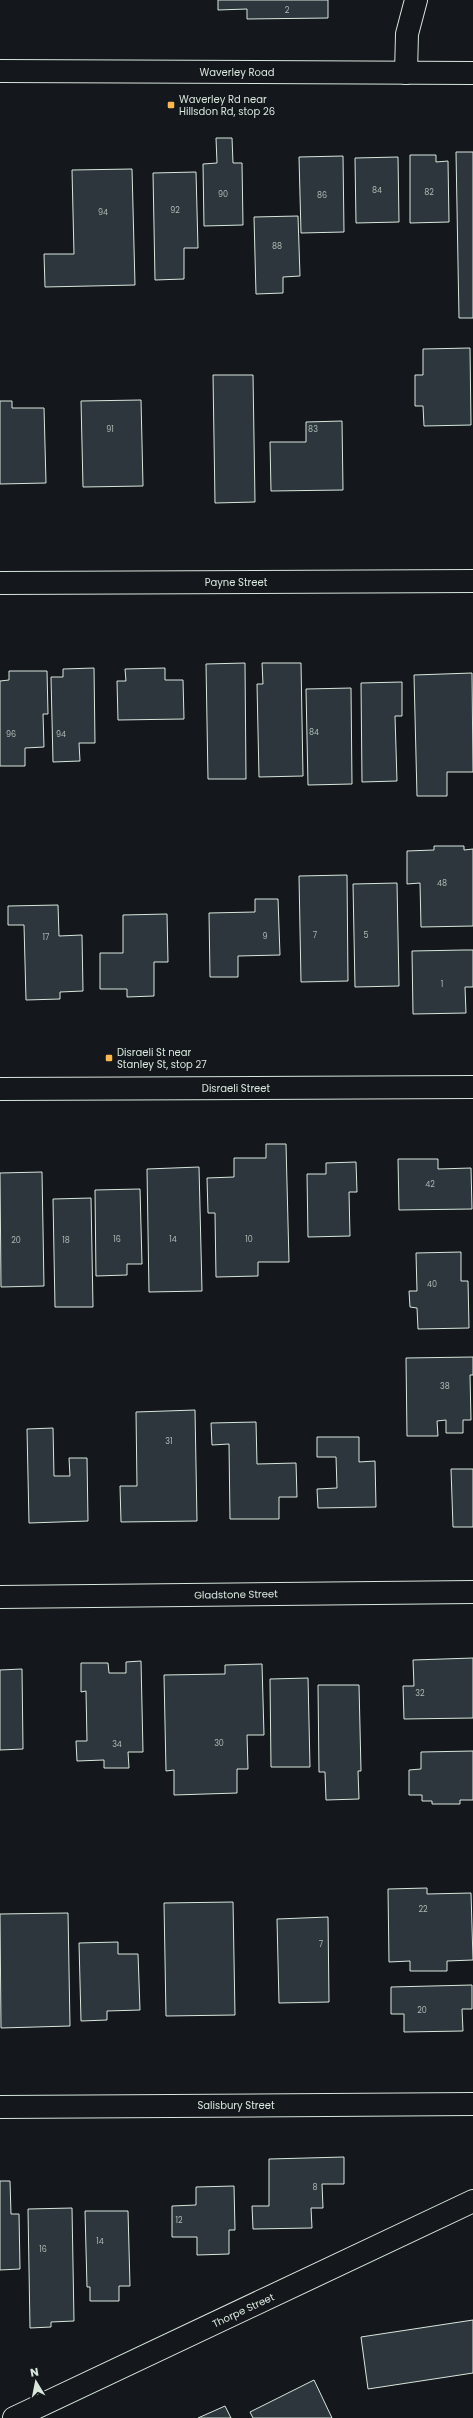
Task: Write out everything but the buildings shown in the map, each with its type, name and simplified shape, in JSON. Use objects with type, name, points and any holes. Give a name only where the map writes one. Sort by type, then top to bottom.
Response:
[{"type":"street","points":[[406,73],[407,34],[416,0]]},
{"type":"street","name":"Waverley Road","points":[[0,71],[473,73]]},
{"type":"street","name":"Payne Street","points":[[0,583],[473,581]]},
{"type":"street","name":"Disraeli Street","points":[[0,1089],[473,1086]]},
{"type":"street","name":"Gladstone Street","points":[[0,1596],[473,1592]]},
{"type":"street","points":[[440,2104],[473,2120]]},
{"type":"street","name":"Salisbury Street","points":[[0,2107],[473,2104]]},
{"type":"street","name":"Thorpe Street","points":[[14,2418],[473,2202]]},
{"type":"place","name":"Waverley Rd near Hillsdon Rd, stop 26","points":[[171,105]]},
{"type":"place","name":"Disraeli St near Stanley St, stop 27","points":[[109,1058]]}]
